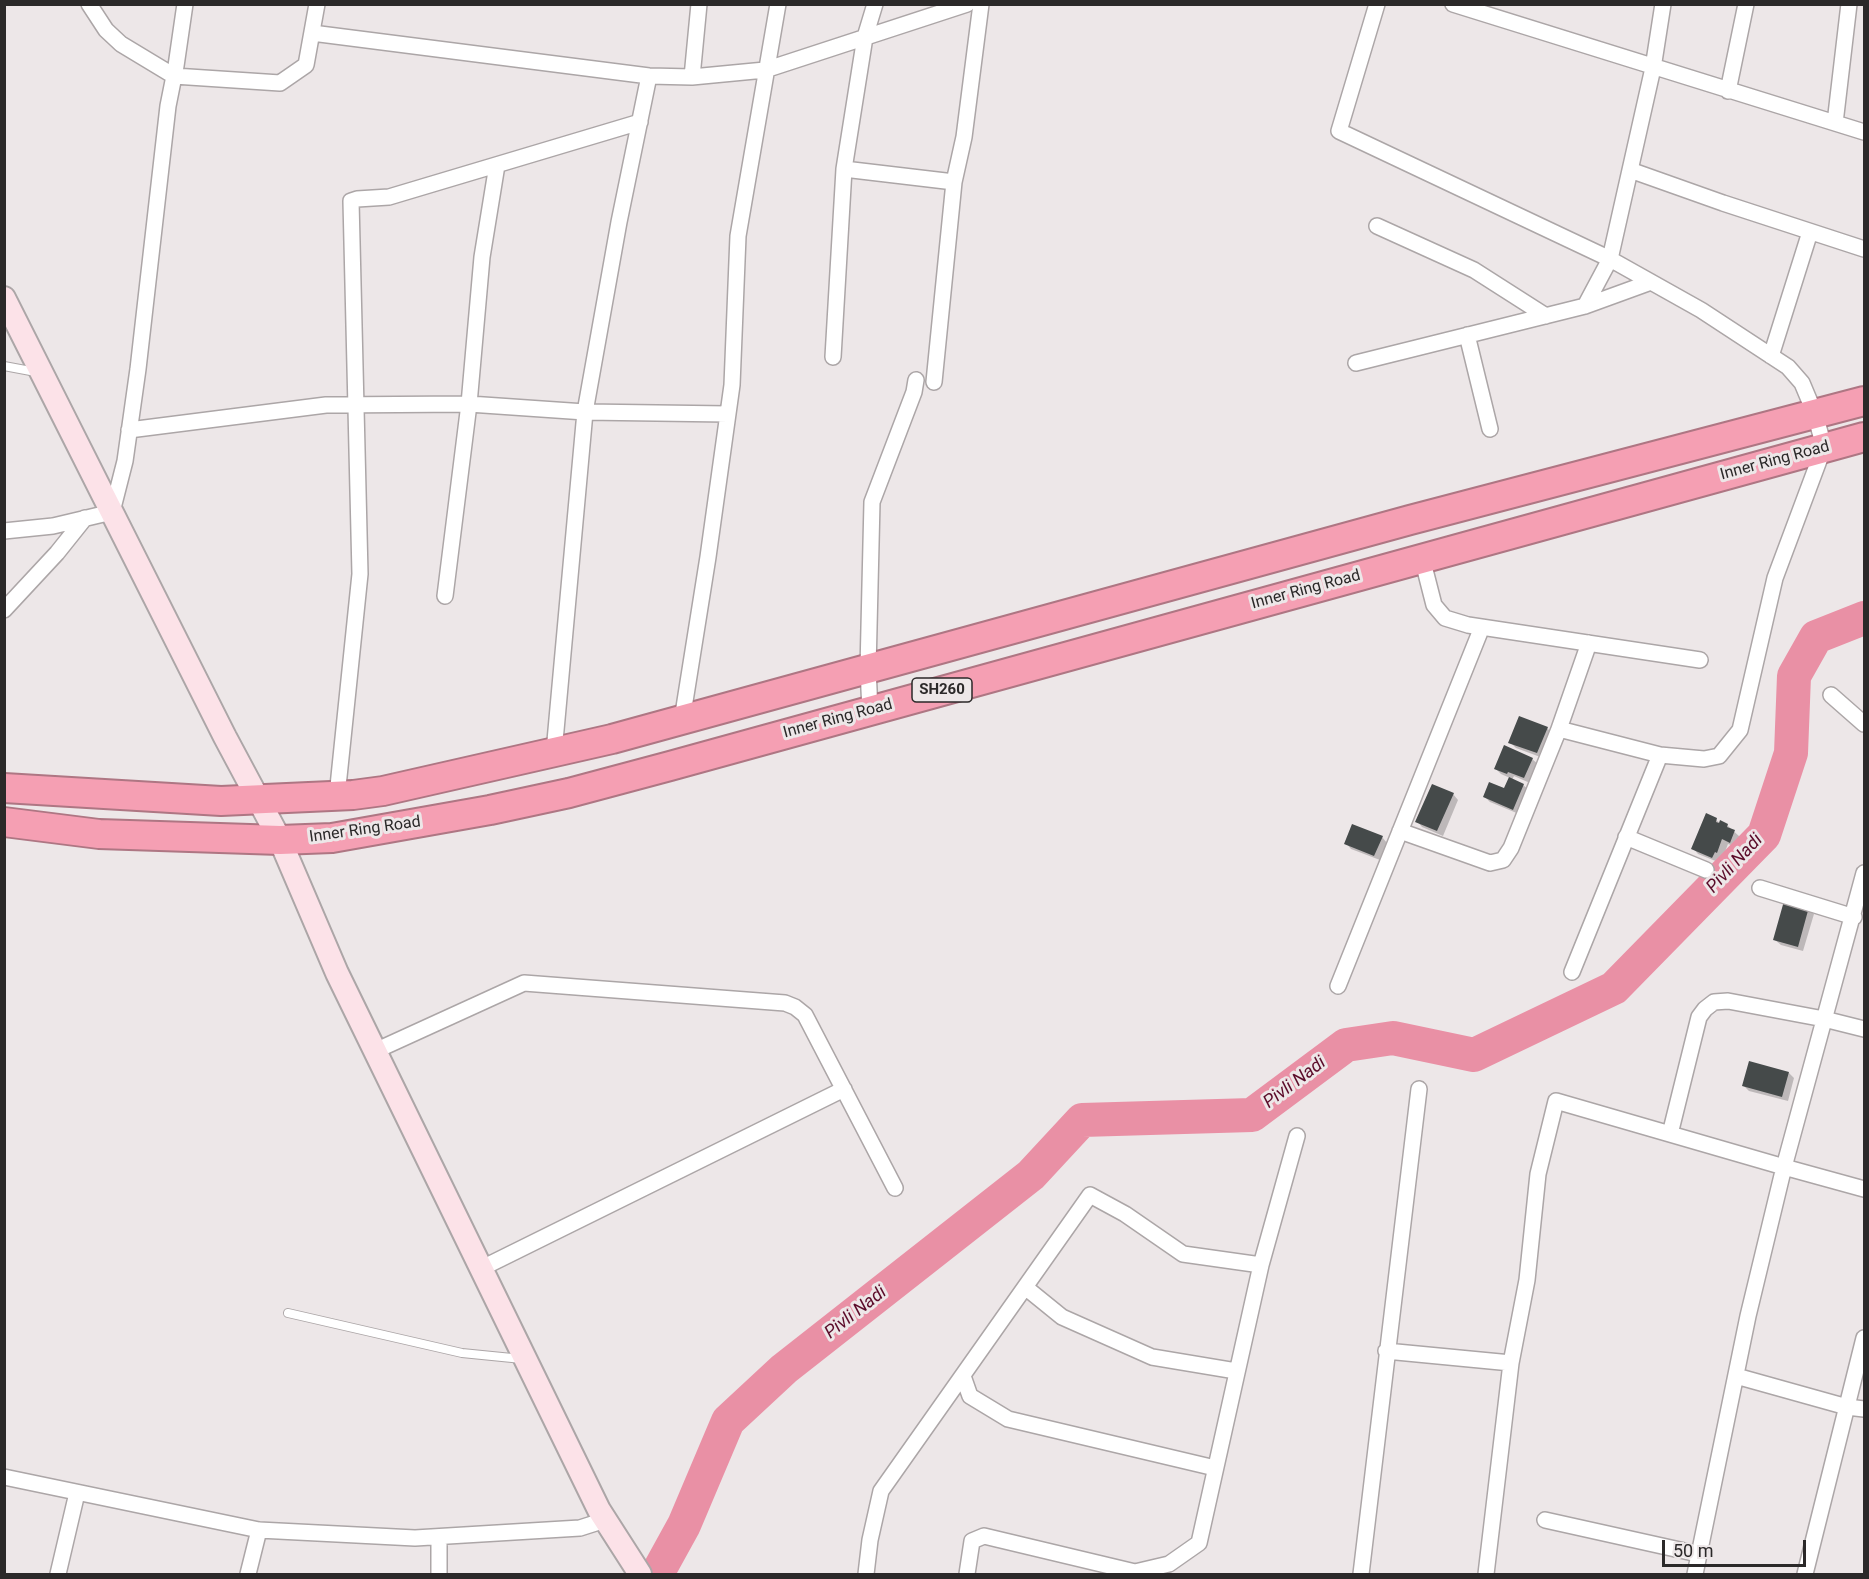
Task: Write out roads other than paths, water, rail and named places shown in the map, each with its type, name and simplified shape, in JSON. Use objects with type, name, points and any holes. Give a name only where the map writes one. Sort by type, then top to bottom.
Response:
[{"type":"highway","name":"SH260","points":[[4,788],[221,801],[338,796],[383,791],[682,720],[1410,520],[1864,401]]},
{"type":"highway","name":"Inner Ring Road","points":[[4,822],[99,834],[280,840],[332,838],[569,793],[1864,437]]},
{"type":"street","points":[[89,4],[106,30],[121,44],[174,76],[280,83],[306,65],[317,4]]},
{"type":"street","points":[[112,512],[125,461],[147,300],[168,106],[184,4]]},
{"type":"street","points":[[692,76],[699,4]]},
{"type":"street","points":[[682,720],[708,558],[732,385],[738,236],[778,4]]},
{"type":"street","points":[[833,357],[844,169],[865,37],[875,4]]},
{"type":"street","points":[[312,33],[649,76],[692,76],[765,70],[967,4]]},
{"type":"street","points":[[934,382],[954,182],[964,137],[981,4]]},
{"type":"street","points":[[1377,4],[1339,131],[1610,259],[1701,310],[1788,367],[1802,383],[1815,414],[1824,447],[1775,578],[1740,730],[1719,756],[1704,759],[1660,755],[1559,729]]},
{"type":"street","points":[[1585,306],[1610,259],[1653,68],[1663,4]]},
{"type":"street","points":[[1728,91],[1746,4]]},
{"type":"street","points":[[1835,123],[1849,4]]},
{"type":"street","points":[[1462,6],[1653,68],[1864,132]]},
{"type":"street","points":[[554,752],[585,412],[617,233],[649,76]]},
{"type":"street","points":[[338,796],[360,574],[358,406],[351,201],[357,198],[389,197],[640,122]]},
{"type":"street","points":[[445,596],[470,404],[482,257],[497,165]]},
{"type":"street","points":[[844,169],[954,182]]},
{"type":"street","points":[[1630,170],[1864,249]]},
{"type":"street","points":[[1377,226],[1474,270],[1546,316]]},
{"type":"street","points":[[1771,357],[1810,232]]},
{"type":"street","points":[[1356,363],[1585,306],[1651,282]]},
{"type":"street","points":[[4,298],[280,840],[337,973],[605,1520],[640,1575]]},
{"type":"street","points":[[1467,335],[1490,429]]},
{"type":"street","points":[[870,710],[868,669],[873,502],[914,393],[916,380]]},
{"type":"street","points":[[129,430],[326,405],[470,404],[585,412],[728,414]]},
{"type":"street","points":[[4,531],[53,526],[112,512]]},
{"type":"street","points":[[4,610],[57,553],[85,518]]},
{"type":"street","points":[[1422,558],[1434,605],[1444,618],[1482,627],[1700,660]]},
{"type":"street","points":[[1338,986],[1482,627]]},
{"type":"street","points":[[1400,831],[1490,863],[1503,860],[1511,848],[1559,729],[1589,643]]},
{"type":"street","points":[[1831,695],[1864,724]]},
{"type":"street","points":[[1572,972],[1660,755]]},
{"type":"street","points":[[1626,837],[1706,870]]},
{"type":"street","points":[[1695,1575],[1736,1376],[1784,1167],[1854,917],[1864,873]]},
{"type":"street","points":[[1760,888],[1854,917]]},
{"type":"street","points":[[375,1051],[524,983],[785,1003],[805,1015],[896,1188]]},
{"type":"street","points":[[1670,1134],[1699,1017],[1705,1008],[1714,1002],[1728,1001],[1864,1029]]},
{"type":"street","points":[[482,1268],[844,1089]]},
{"type":"street","points":[[1361,1575],[1419,1089]]},
{"type":"street","points":[[1486,1575],[1511,1363],[1527,1280],[1538,1174],[1556,1101],[1864,1189]]},
{"type":"street","points":[[967,1575],[972,1541],[984,1536],[1135,1572],[1169,1564],[1199,1543],[1261,1265],[1297,1136]]},
{"type":"street","points":[[866,1575],[870,1540],[881,1491],[1090,1195],[1125,1214],[1183,1254],[1261,1265]]},
{"type":"street","points":[[1024,1287],[1062,1317],[1152,1357],[1236,1371]]},
{"type":"street","points":[[1805,1575],[1864,1338]]},
{"type":"street","points":[[1386,1351],[1511,1363]]},
{"type":"street","points":[[963,1376],[970,1396]]},
{"type":"street","points":[[1736,1376],[1847,1407],[1864,1408]]},
{"type":"street","points":[[954,1390],[970,1396],[1008,1419],[1215,1468]]},
{"type":"street","points":[[4,1477],[259,1530],[415,1538],[580,1528],[605,1520]]},
{"type":"street","points":[[58,1575],[77,1493]]},
{"type":"street","points":[[1545,1520],[1698,1554]]},
{"type":"street","points":[[248,1575],[259,1530]]},
{"type":"street","points":[[439,1537],[439,1575]]},
{"type":"lane","points":[[4,366],[42,373]]},
{"type":"lane","points":[[288,1313],[462,1353],[526,1360]]},
{"type":"waterway","name":"Pivli Nadi","points":[[657,1574],[684,1525],[728,1421],[784,1369],[1031,1175],[1082,1120],[1252,1115],[1346,1045],[1393,1038],[1474,1055],[1614,988],[1764,835],[1791,753],[1794,676],[1816,637],[1864,618]]}]
